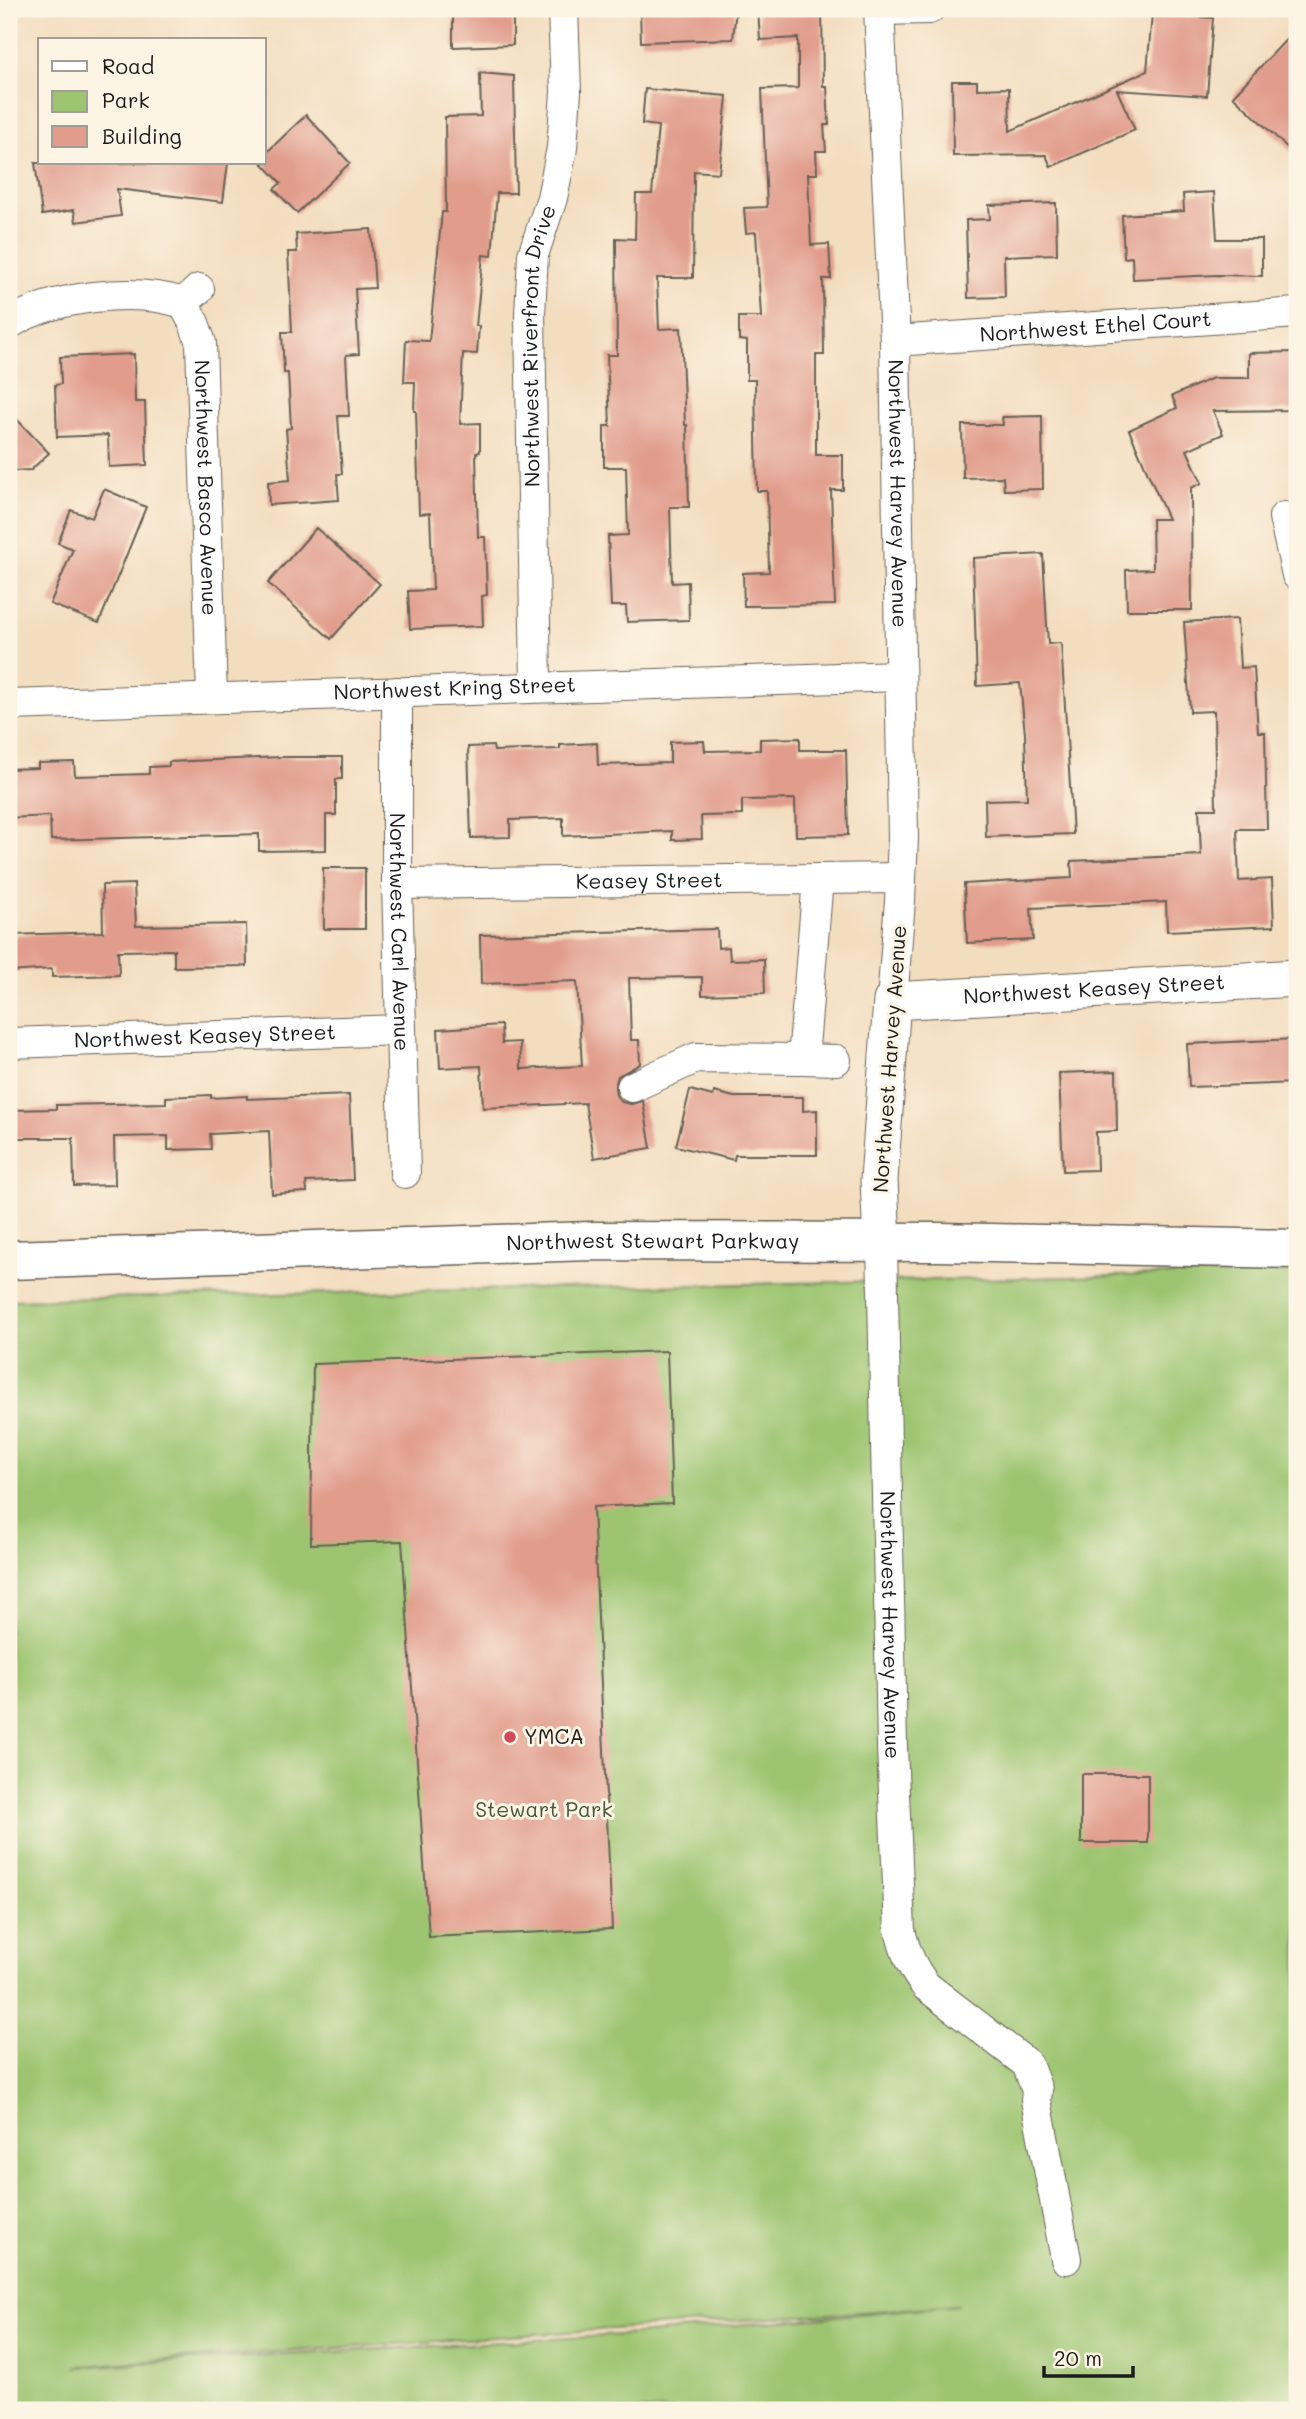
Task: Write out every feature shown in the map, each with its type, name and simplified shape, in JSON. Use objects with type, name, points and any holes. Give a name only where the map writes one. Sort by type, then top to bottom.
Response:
[{"type":"main road","name":"Northwest Stewart Parkway","points":[[9,1260],[590,1241],[882,1242],[1297,1249]]},
{"type":"street","name":"Northwest Riverfront Drive","points":[[536,685],[530,314],[533,255],[552,198],[562,148],[566,92],[563,9]]},
{"type":"street","points":[[879,10],[929,9]]},
{"type":"street","name":"Northwest Harvey Avenue","points":[[879,10],[895,341],[903,838],[879,1180],[892,1747],[900,1930],[904,1950],[926,1986],[1027,2064],[1037,2090],[1036,2100],[1066,2259]]},
{"type":"street","name":"Northwest Basco Avenue","points":[[9,324],[51,304],[90,298],[191,296],[194,323],[201,343],[212,697]]},
{"type":"street","name":"Northwest Ethel Court","points":[[895,341],[1297,313]]},
{"type":"street","points":[[1284,517],[1297,575]]},
{"type":"street","name":"Northwest Kring Street","points":[[9,705],[536,685],[900,676]]},
{"type":"street","name":"Northwest Carl Avenue","points":[[397,692],[397,884],[405,1172]]},
{"type":"street","name":"Keasey Street","points":[[397,884],[901,878]]},
{"type":"street","points":[[803,1059],[818,879]]},
{"type":"street","name":"Northwest Keasey Street","points":[[892,1001],[1297,978]]},
{"type":"street","name":"Northwest Keasey Street","points":[[9,1043],[401,1030]]},
{"type":"street","points":[[632,1087],[696,1058],[836,1060]]},
{"type":"green space","name":"Stewart Park","points":[[1297,1272],[1297,2410],[9,2410],[9,1300]],"holes":[[[958,2305],[637,2334],[77,2367]]]},
{"type":"building","points":[[453,9],[513,9],[513,45],[453,47]]},
{"type":"building","points":[[640,9],[736,9],[733,39],[641,42]]},
{"type":"building","points":[[758,9],[822,9],[823,86],[827,86],[829,125],[824,125],[826,151],[816,151],[817,174],[808,174],[811,245],[829,244],[831,279],[823,279],[824,355],[816,355],[816,455],[843,455],[843,490],[831,490],[835,605],[744,606],[743,573],[769,572],[767,491],[757,491],[755,380],[747,380],[747,341],[739,340],[739,317],[761,317],[756,232],[746,233],[744,208],[767,207],[762,89],[798,88],[798,38],[760,40]]},
{"type":"building","points":[[1152,14],[1213,18],[1207,96],[1117,90],[1135,130],[1051,167],[1046,155],[953,156],[952,81],[977,81],[977,89],[1009,88],[1010,131],[1147,71]]},
{"type":"building","points":[[1297,28],[1297,157],[1233,96]]},
{"type":"building","points":[[480,73],[514,76],[516,193],[497,193],[492,256],[483,255],[476,326],[479,326],[477,354],[463,353],[460,424],[480,423],[480,452],[476,453],[478,537],[485,537],[487,595],[482,596],[483,626],[410,629],[408,591],[433,590],[430,513],[419,514],[415,382],[404,382],[406,340],[429,341],[442,212],[446,212],[445,117],[481,116]]},
{"type":"building","points":[[645,89],[727,96],[719,173],[694,171],[693,278],[657,278],[659,329],[681,328],[689,507],[670,507],[672,583],[688,582],[689,620],[627,622],[626,606],[611,606],[608,536],[628,535],[626,467],[604,467],[604,426],[610,426],[607,355],[617,355],[616,238],[635,239],[636,194],[652,194],[658,126],[642,124]]},
{"type":"building","points":[[306,115],[350,163],[297,213],[274,189],[281,183],[263,164],[266,164],[266,153]]},
{"type":"building","points":[[35,163],[228,164],[223,202],[117,189],[121,216],[76,222],[74,210],[42,215]]},
{"type":"building","points":[[1214,192],[1217,239],[1262,239],[1262,276],[1133,279],[1132,257],[1124,258],[1122,215],[1184,211],[1183,194]]},
{"type":"building","points":[[1056,203],[1057,254],[1004,256],[1005,297],[968,298],[966,220],[990,219],[989,205]]},
{"type":"building","points":[[371,229],[375,288],[355,289],[359,354],[346,355],[349,416],[338,416],[342,474],[337,474],[339,500],[269,505],[268,482],[290,480],[286,429],[291,428],[288,373],[284,373],[282,332],[292,332],[288,252],[297,252],[296,234]]},
{"type":"building","points":[[1297,352],[1297,410],[1213,411],[1223,434],[1187,450],[1202,483],[1191,488],[1192,610],[1127,610],[1126,570],[1153,569],[1152,519],[1168,519],[1129,430],[1177,408],[1172,396],[1213,378],[1249,378],[1249,353]]},
{"type":"building","points":[[134,354],[135,402],[145,402],[147,465],[109,467],[108,435],[57,437],[55,385],[61,384],[60,357]]},
{"type":"building","points":[[9,411],[49,453],[31,470],[9,471]]},
{"type":"building","points":[[1042,416],[1043,489],[1004,490],[1003,477],[963,478],[962,425],[1003,425],[1002,417]]},
{"type":"building","points":[[104,489],[146,507],[99,623],[50,604],[73,549],[58,543],[71,510],[92,518]]},
{"type":"building","points":[[316,528],[380,584],[331,639],[268,583]]},
{"type":"building","points":[[1043,554],[1048,644],[1061,643],[1073,834],[986,837],[985,800],[1027,799],[1025,734],[1020,683],[977,686],[973,558]]},
{"type":"building","points":[[1237,619],[1240,668],[1254,667],[1258,732],[1265,732],[1267,829],[1237,829],[1239,881],[1272,879],[1274,926],[1167,931],[1166,902],[1031,908],[1033,940],[967,943],[964,884],[1072,878],[1071,861],[1201,855],[1199,809],[1216,809],[1214,711],[1190,712],[1184,622]]},
{"type":"building","points":[[800,738],[800,750],[846,750],[848,835],[796,836],[795,799],[742,800],[742,815],[701,816],[702,839],[672,840],[672,831],[563,836],[563,818],[510,820],[510,837],[471,838],[468,747],[493,746],[494,751],[560,749],[560,745],[597,743],[598,765],[670,763],[670,742],[704,741],[705,751],[760,750],[760,739]]},
{"type":"building","points":[[342,757],[342,779],[336,779],[336,815],[326,815],[326,850],[259,851],[259,834],[51,840],[50,816],[9,818],[9,769],[38,768],[38,763],[74,762],[75,776],[149,774],[149,767],[169,766],[169,762]]},
{"type":"building","points":[[323,868],[365,868],[365,929],[324,929]]},
{"type":"building","points":[[134,884],[136,926],[246,924],[247,966],[174,967],[174,950],[118,951],[119,975],[52,977],[52,969],[9,972],[9,935],[103,932],[102,885]]},
{"type":"building","points":[[717,929],[718,948],[729,947],[730,960],[764,959],[765,993],[702,995],[702,977],[629,978],[631,1040],[639,1040],[640,1064],[618,1076],[616,1095],[622,1102],[631,1104],[643,1101],[651,1148],[594,1158],[585,1103],[483,1108],[481,1066],[440,1068],[438,1029],[501,1025],[502,1043],[520,1042],[521,1069],[582,1066],[577,981],[481,984],[480,935]]},
{"type":"building","points":[[1297,1039],[1297,1083],[1189,1087],[1187,1044]]},
{"type":"building","points":[[1116,1071],[1117,1131],[1096,1132],[1097,1170],[1063,1171],[1059,1073]]},
{"type":"building","points":[[690,1090],[713,1096],[714,1092],[734,1097],[803,1097],[803,1111],[817,1110],[817,1155],[735,1155],[734,1160],[676,1146]]},
{"type":"building","points":[[211,1095],[211,1098],[247,1096],[247,1099],[349,1095],[353,1180],[306,1182],[307,1192],[272,1194],[269,1131],[210,1134],[211,1149],[168,1150],[168,1136],[114,1137],[115,1185],[74,1186],[73,1138],[9,1138],[9,1110],[56,1109],[56,1105],[166,1103],[166,1097]]},
{"type":"building","name":"YMCA","points":[[667,1351],[672,1503],[593,1507],[612,1929],[429,1937],[402,1541],[311,1544],[313,1364]]},
{"type":"building","points":[[1081,1774],[1148,1774],[1148,1843],[1081,1843]]},
{"type":"place","name":"YMCA","points":[[510,1737]]}]
